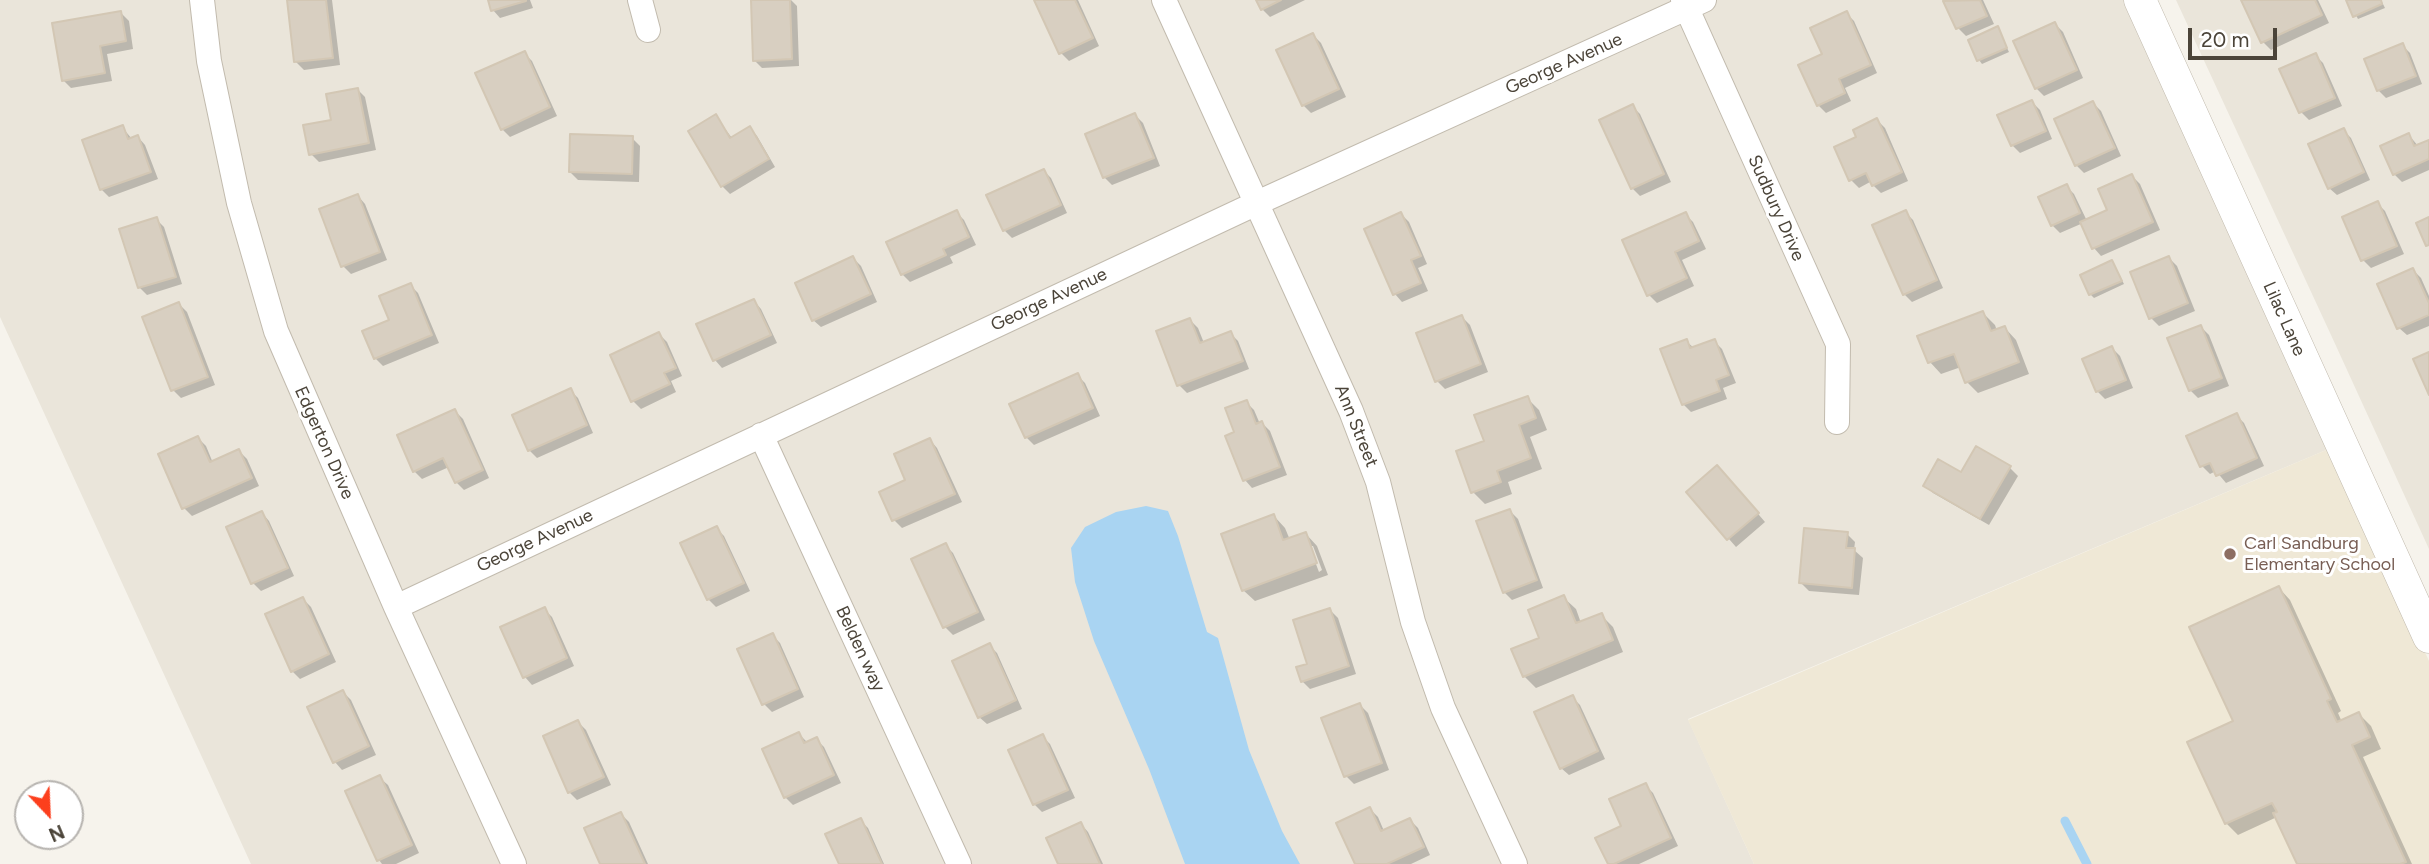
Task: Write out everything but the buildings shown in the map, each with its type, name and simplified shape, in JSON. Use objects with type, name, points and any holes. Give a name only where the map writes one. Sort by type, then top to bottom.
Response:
[{"type":"street","name":"Edgerton Drive","points":[[202,0],[209,61],[239,203],[276,331],[396,607],[514,864]]},
{"type":"street","points":[[640,0],[648,30]]},
{"type":"street","name":"Ann Street","points":[[1164,0],[1351,411],[1378,482],[1413,622],[1443,708],[1516,864]]},
{"type":"street","name":"Lilac Lane","points":[[2140,0],[2429,637]]},
{"type":"street","name":"George Avenue","points":[[396,607],[1691,3]]},
{"type":"street","name":"Sudbury Drive","points":[[1691,3],[1838,344],[1837,422]]},
{"type":"street","name":"Belden way","points":[[761,435],[959,864]]},
{"type":"shaded area","points":[[0,0],[2126,0],[2331,448],[1688,719],[1754,864],[251,864],[0,317]]},
{"type":"shaded area","points":[[2176,0],[2429,0],[2429,549],[2331,335]]},
{"type":"shaded area","name":"Carl Sandburg Elementary School","points":[[2331,448],[2429,661],[2429,864],[1754,864],[1688,720]]},
{"type":"water","points":[[1146,506],[1168,511],[1207,632],[1218,638],[1249,750],[1282,831],[1300,864],[1185,864],[1149,769],[1094,641],[1075,582],[1071,548],[1085,527],[1116,512]]},
{"type":"waterway","points":[[2065,821],[2087,864]]},
{"type":"place","name":"Carl Sandburg Elementary School","points":[[2230,554]]}]
